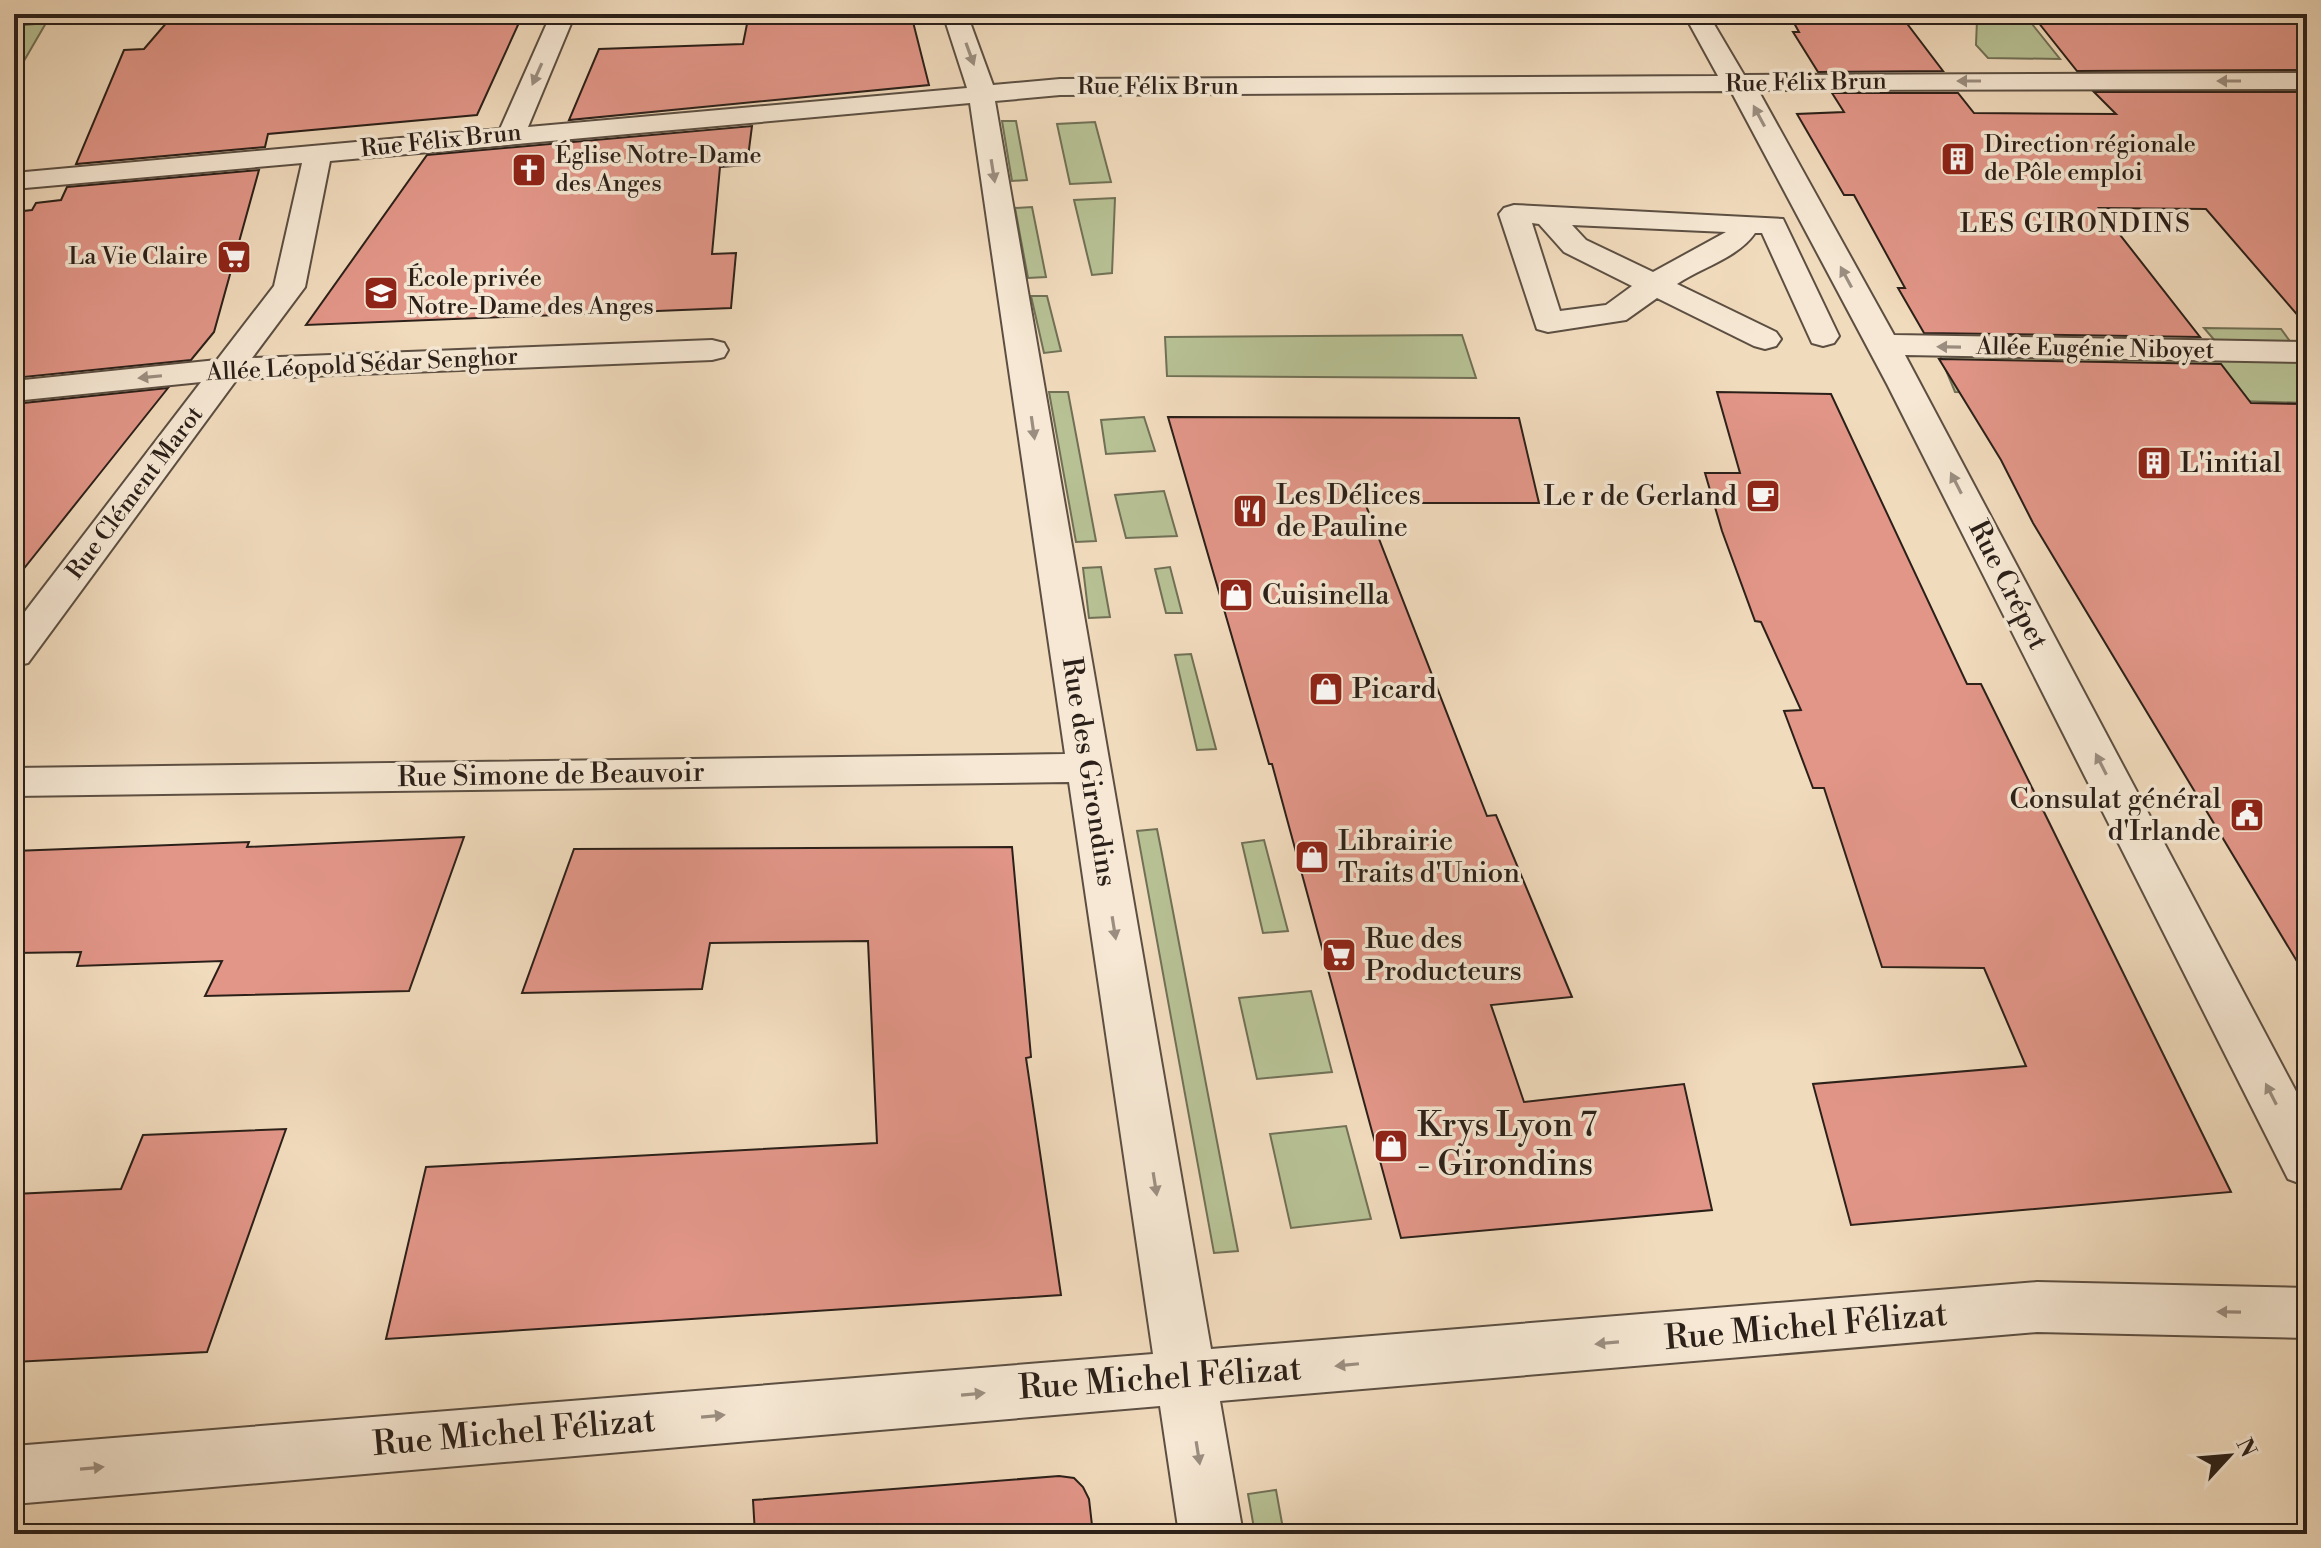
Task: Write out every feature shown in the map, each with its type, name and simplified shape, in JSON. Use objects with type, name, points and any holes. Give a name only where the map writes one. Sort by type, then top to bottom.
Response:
[{"type":"street","points":[[511,135],[563,14]]},
{"type":"street","name":"Rue des Girondins","points":[[955,14],[979,80],[1211,1534]]},
{"type":"street","name":"Rue Crépet","points":[[1696,14],[1738,84],[1747,93],[1883,345],[2307,1164]]},
{"type":"street","name":"Rue Félix Brun","points":[[14,181],[1060,87],[1738,84],[1777,81],[2307,81]]},
{"type":"street","name":"Rue Clément Marot","points":[[14,654],[289,287],[318,153]]},
{"type":"street","points":[[1746,224],[1734,242],[1691,261],[1615,313],[1548,322],[1514,214],[1773,225],[1823,336]]},
{"type":"street","points":[[1548,216],[1575,246],[1647,290],[1765,339]]},
{"type":"street","points":[[1641,219],[1630,260],[1647,290]]},
{"type":"street","name":"Allée Eugénie Niboyet","points":[[1883,345],[2307,352]]},
{"type":"street","name":"Allée Léopold Sédar Senghor","points":[[14,391],[228,369],[712,350]]},
{"type":"street","name":"Rue Simone de Beauvoir","points":[[14,782],[1088,768]]},
{"type":"street","name":"Rue Michel Félizat","points":[[14,1475],[2037,1307],[2307,1313]]},
{"type":"green space","points":[[1974,14],[2024,14],[2060,59],[1988,58],[1976,45],[1977,20]]},
{"type":"green space","points":[[46,23],[14,78],[14,26]]},
{"type":"green space","points":[[1002,121],[1016,121],[1027,180],[1012,181]]},
{"type":"green space","points":[[1095,122],[1111,182],[1070,184],[1057,124]]},
{"type":"green space","points":[[1115,198],[1112,273],[1092,275],[1074,200]]},
{"type":"green space","points":[[1032,207],[1046,277],[1028,278],[1015,208]]},
{"type":"green space","points":[[1031,296],[1047,296],[1061,351],[1044,353]]},
{"type":"green space","points":[[2204,328],[2281,329],[2292,344],[2216,342]]},
{"type":"green space","points":[[1462,335],[1476,378],[1167,376],[1165,337]]},
{"type":"green space","points":[[1938,351],[2307,356],[2307,403],[1955,392]]},
{"type":"green space","points":[[1049,392],[1068,392],[1096,541],[1076,542]]},
{"type":"green space","points":[[1144,417],[1155,451],[1106,454],[1101,420]]},
{"type":"green space","points":[[1164,491],[1177,536],[1126,538],[1115,495]]},
{"type":"green space","points":[[1101,567],[1110,617],[1089,618],[1083,568]]},
{"type":"green space","points":[[1170,567],[1182,613],[1166,613],[1155,569]]},
{"type":"green space","points":[[1191,654],[1216,749],[1197,750],[1175,655]]},
{"type":"green space","points":[[1157,829],[1238,1251],[1214,1253],[1137,831]]},
{"type":"green space","points":[[1264,840],[1288,931],[1263,933],[1242,843]]},
{"type":"green space","points":[[1311,991],[1332,1072],[1257,1079],[1239,998]]},
{"type":"green space","points":[[1346,1126],[1371,1219],[1291,1228],[1270,1134]]},
{"type":"green space","points":[[1276,1490],[1284,1534],[1255,1534],[1248,1494]]},
{"type":"building","points":[[174,14],[523,14],[477,115],[268,134],[265,147],[76,164],[124,50],[144,49]]},
{"type":"building","points":[[749,14],[911,14],[929,85],[569,120],[599,49],[743,44]]},
{"type":"building","points":[[1789,14],[1871,14],[1876,21],[1905,21],[1943,71],[1818,72],[1793,32],[1799,32]]},
{"type":"building","points":[[2034,17],[2307,24],[2307,70],[2077,71]]},
{"type":"building","points":[[2094,92],[2307,92],[2307,326],[2206,209],[2099,208],[2200,337],[1924,333],[1898,288],[1905,288],[1854,195],[1844,195],[1797,114],[1844,112],[1832,93],[1958,93],[1974,113],[2116,114]]},
{"type":"building","points":[[752,126],[747,165],[720,167],[712,254],[736,253],[731,308],[306,325],[427,155]]},
{"type":"building","points":[[259,170],[214,332],[191,360],[14,378],[14,212],[32,210],[36,203],[61,200],[67,187]]},
{"type":"building","points":[[1939,359],[2221,364],[2251,403],[2307,404],[2307,978],[2033,523],[2001,460]]},
{"type":"building","points":[[168,388],[101,472],[14,581],[14,404]]},
{"type":"building","points":[[1717,392],[1831,394],[1967,684],[1981,684],[2231,1192],[1851,1225],[1813,1084],[2026,1066],[1984,968],[1882,967],[1824,788],[1813,788],[1784,711],[1801,710],[1761,622],[1755,621],[1722,531],[1705,473],[1740,473]]},
{"type":"building","points":[[1168,417],[1519,418],[1539,503],[1365,503],[1487,816],[1496,815],[1572,997],[1491,1005],[1524,1102],[1684,1084],[1712,1210],[1401,1238],[1272,764],[1269,764]]},
{"type":"building","points":[[464,837],[409,991],[205,996],[222,961],[77,966],[81,952],[14,953],[14,851],[249,842],[247,847]]},
{"type":"building","points":[[1012,847],[1031,1057],[1026,1058],[1061,1295],[386,1339],[426,1167],[877,1143],[868,941],[710,943],[702,989],[522,993],[574,849]]},
{"type":"building","points":[[286,1129],[207,1352],[14,1362],[14,1194],[121,1189],[143,1135]]},
{"type":"building","points":[[1059,1476],[1074,1478],[1083,1487],[1089,1499],[1093,1534],[755,1534],[753,1500]]},
{"type":"place","name":"Direction régionale de Pôle emploi","points":[[1958,159]]},
{"type":"place","name":"Église Notre-Dame des Anges","points":[[529,170]]},
{"type":"place","name":"La Vie Claire","points":[[234,257]]},
{"type":"place","name":"École privée Notre-Dame des Anges","points":[[381,293]]},
{"type":"place","name":"L'initial","points":[[2154,463]]},
{"type":"place","name":"Le r de Gerland","points":[[1763,496]]},
{"type":"place","name":"Les Délices de Pauline","points":[[1250,511]]},
{"type":"place","name":"Cuisinella","points":[[1236,595]]},
{"type":"place","name":"Picard","points":[[1326,689]]},
{"type":"place","name":"Consulat général d'Irlande","points":[[2247,815]]},
{"type":"place","name":"Librairie Traits d'Union","points":[[1312,857]]},
{"type":"place","name":"Rue des Producteurs","points":[[1339,955]]},
{"type":"place","name":"Krys Lyon 7 - Girondins","points":[[1391,1146]]},
{"type":"district","name":"LES GIRONDINS","points":[[2076,224]]}]
